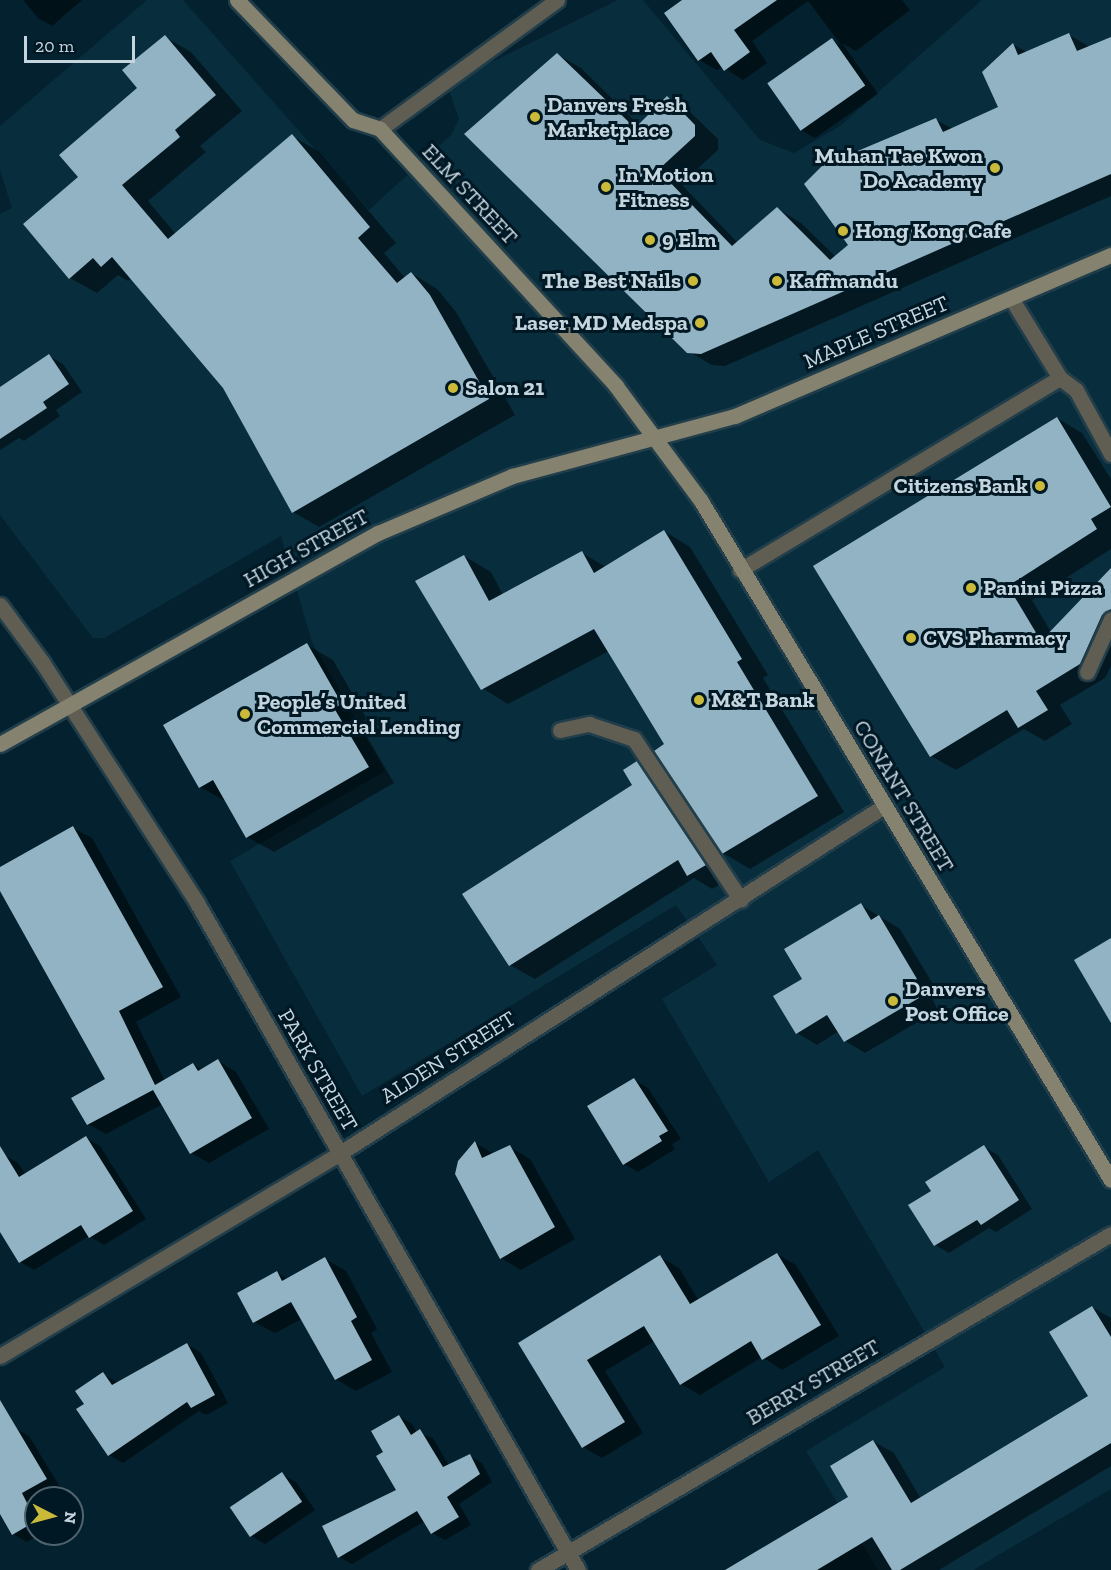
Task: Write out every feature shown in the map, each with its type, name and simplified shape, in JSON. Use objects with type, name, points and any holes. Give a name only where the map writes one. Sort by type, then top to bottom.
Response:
[{"type":"main road","name":"ELM STREET","points":[[237,0],[353,120],[380,129],[616,386],[654,438]]},
{"type":"main road","name":"MAPLE STREET","points":[[654,438],[735,416],[1111,255]]},
{"type":"main road","name":"CONANT STREET","points":[[654,438],[701,501],[740,570],[1111,1180]]},
{"type":"main road","name":"HIGH STREET","points":[[0,744],[378,533],[512,476],[654,438]]},
{"type":"street","points":[[380,129],[557,0]]},
{"type":"street","points":[[1011,298],[1060,378],[1076,390],[1111,454]]},
{"type":"street","points":[[740,570],[1060,378]]},
{"type":"street","name":"PARK STREET","points":[[0,605],[70,705],[196,901],[578,1570]]},
{"type":"street","points":[[1087,672],[1111,619]]},
{"type":"street","points":[[560,730],[590,724],[634,739],[741,900]]},
{"type":"street","name":"ALDEN STREET","points":[[0,1356],[340,1153],[741,900],[884,806]]},
{"type":"street","name":"BERRY STREET","points":[[538,1570],[1111,1234]]},
{"type":"shaded area","points":[[147,0],[183,0],[369,210],[451,135],[459,119],[447,84],[618,0],[643,0],[760,140],[794,153],[840,126],[982,0],[1111,0],[1111,1489],[973,1570],[878,1570],[806,1451],[945,1367],[818,1150],[769,1182],[662,999],[717,965],[676,905],[362,1096],[230,861],[385,771],[312,642],[281,536],[104,638],[93,638],[0,515],[0,214],[12,208],[0,170],[0,126]]},
{"type":"building","points":[[682,0],[777,0],[734,30],[750,52],[724,71],[711,52],[698,61],[664,13]]},
{"type":"building","points":[[1069,33],[1077,51],[1111,37],[1111,174],[701,354],[687,353],[464,134],[557,53],[635,128],[667,96],[695,125],[695,136],[658,170],[732,246],[777,207],[830,260],[848,245],[804,184],[822,166],[936,118],[943,132],[998,107],[982,72],[1013,43],[1018,55]]},
{"type":"building","points":[[165,35],[216,95],[175,130],[180,137],[122,185],[168,239],[292,134],[370,227],[358,238],[397,283],[411,272],[430,295],[489,399],[292,513],[223,388],[112,257],[101,267],[93,258],[69,279],[23,224],[78,177],[59,155],[137,88],[122,70]]},
{"type":"building","points":[[832,38],[865,86],[801,131],[767,83]]},
{"type":"building","points":[[49,354],[69,384],[43,402],[47,408],[0,439],[0,387]]},
{"type":"building","points":[[1057,417],[1111,507],[1091,519],[1097,529],[1008,586],[1041,641],[1111,568],[1111,609],[1102,615],[1080,664],[1036,691],[1048,710],[1018,728],[1007,710],[930,757],[813,566]]},
{"type":"building","name":"M&T Bank","points":[[664,530],[742,659],[737,662],[818,796],[722,854],[654,751],[664,744],[594,629],[481,690],[415,581],[464,555],[489,601],[582,551],[594,573]]},
{"type":"building","points":[[307,643],[342,704],[334,708],[369,767],[246,838],[213,780],[199,788],[163,725]]},
{"type":"building","points":[[637,761],[706,865],[687,876],[678,860],[509,966],[462,894],[632,785],[623,770]]},
{"type":"building","points":[[73,826],[163,987],[119,1011],[155,1085],[193,1063],[198,1071],[218,1059],[252,1118],[190,1154],[153,1090],[87,1125],[71,1098],[105,1079],[0,891],[0,867]]},
{"type":"building","points":[[861,903],[871,920],[879,915],[917,979],[910,983],[919,998],[844,1042],[827,1015],[796,1034],[773,996],[802,979],[784,949]]},
{"type":"building","points":[[1111,938],[1111,1023],[1074,960]]},
{"type":"building","points":[[634,1078],[668,1131],[659,1136],[662,1141],[623,1165],[587,1106]]},
{"type":"building","points":[[86,1136],[133,1211],[89,1238],[81,1225],[19,1263],[0,1232],[0,1146],[19,1177]]},
{"type":"building","points":[[475,1141],[482,1158],[510,1145],[555,1227],[500,1259],[455,1174],[458,1161]]},
{"type":"building","points":[[984,1145],[1019,1200],[981,1225],[977,1220],[934,1246],[908,1205],[931,1191],[925,1182]]},
{"type":"building","points":[[777,1253],[821,1325],[762,1360],[751,1341],[680,1385],[644,1326],[587,1360],[625,1422],[582,1448],[518,1343],[660,1255],[690,1304]]},
{"type":"building","points":[[325,1257],[357,1317],[351,1321],[372,1360],[335,1380],[291,1302],[253,1323],[237,1293],[277,1271],[282,1281]]},
{"type":"building","points":[[1092,1306],[1111,1337],[1111,1443],[900,1570],[892,1570],[872,1537],[817,1570],[725,1570],[848,1497],[830,1466],[873,1440],[911,1503],[1088,1396],[1049,1332]]},
{"type":"building","points":[[187,1343],[215,1395],[191,1408],[187,1402],[108,1456],[76,1409],[84,1404],[75,1391],[103,1372],[112,1385]]},
{"type":"building","points":[[0,1400],[47,1479],[34,1486],[24,1486],[22,1493],[24,1528],[12,1535],[0,1514]]},
{"type":"building","points":[[399,1415],[411,1435],[420,1429],[443,1467],[470,1454],[480,1474],[447,1497],[459,1517],[431,1534],[417,1511],[338,1558],[322,1526],[396,1490],[376,1456],[383,1452],[371,1431]]},
{"type":"building","points":[[282,1472],[302,1502],[250,1537],[230,1507]]},
{"type":"place","name":"Danvers Fresh Marketplace","points":[[535,117]]},
{"type":"place","name":"Muhan Tae Kwon Do Academy","points":[[995,168]]},
{"type":"place","name":"In Motion Fitness","points":[[606,187]]},
{"type":"place","name":"Hong Kong Cafe","points":[[843,231]]},
{"type":"place","name":"9 Elm","points":[[650,240]]},
{"type":"place","name":"The Best Nails","points":[[693,281]]},
{"type":"place","name":"Kaffmandu","points":[[777,281]]},
{"type":"place","name":"Laser MD Medspa","points":[[700,323]]},
{"type":"place","name":"Salon 21","points":[[453,388]]},
{"type":"place","name":"Citizens Bank","points":[[1040,486]]},
{"type":"place","name":"Panini Pizza","points":[[971,588]]},
{"type":"place","name":"CVS Pharmacy","points":[[911,638]]},
{"type":"place","name":"M&T Bank","points":[[699,700]]},
{"type":"place","name":"People’s United Commercial Lending","points":[[245,714]]},
{"type":"place","name":"Danvers Post Office","points":[[893,1001]]}]
